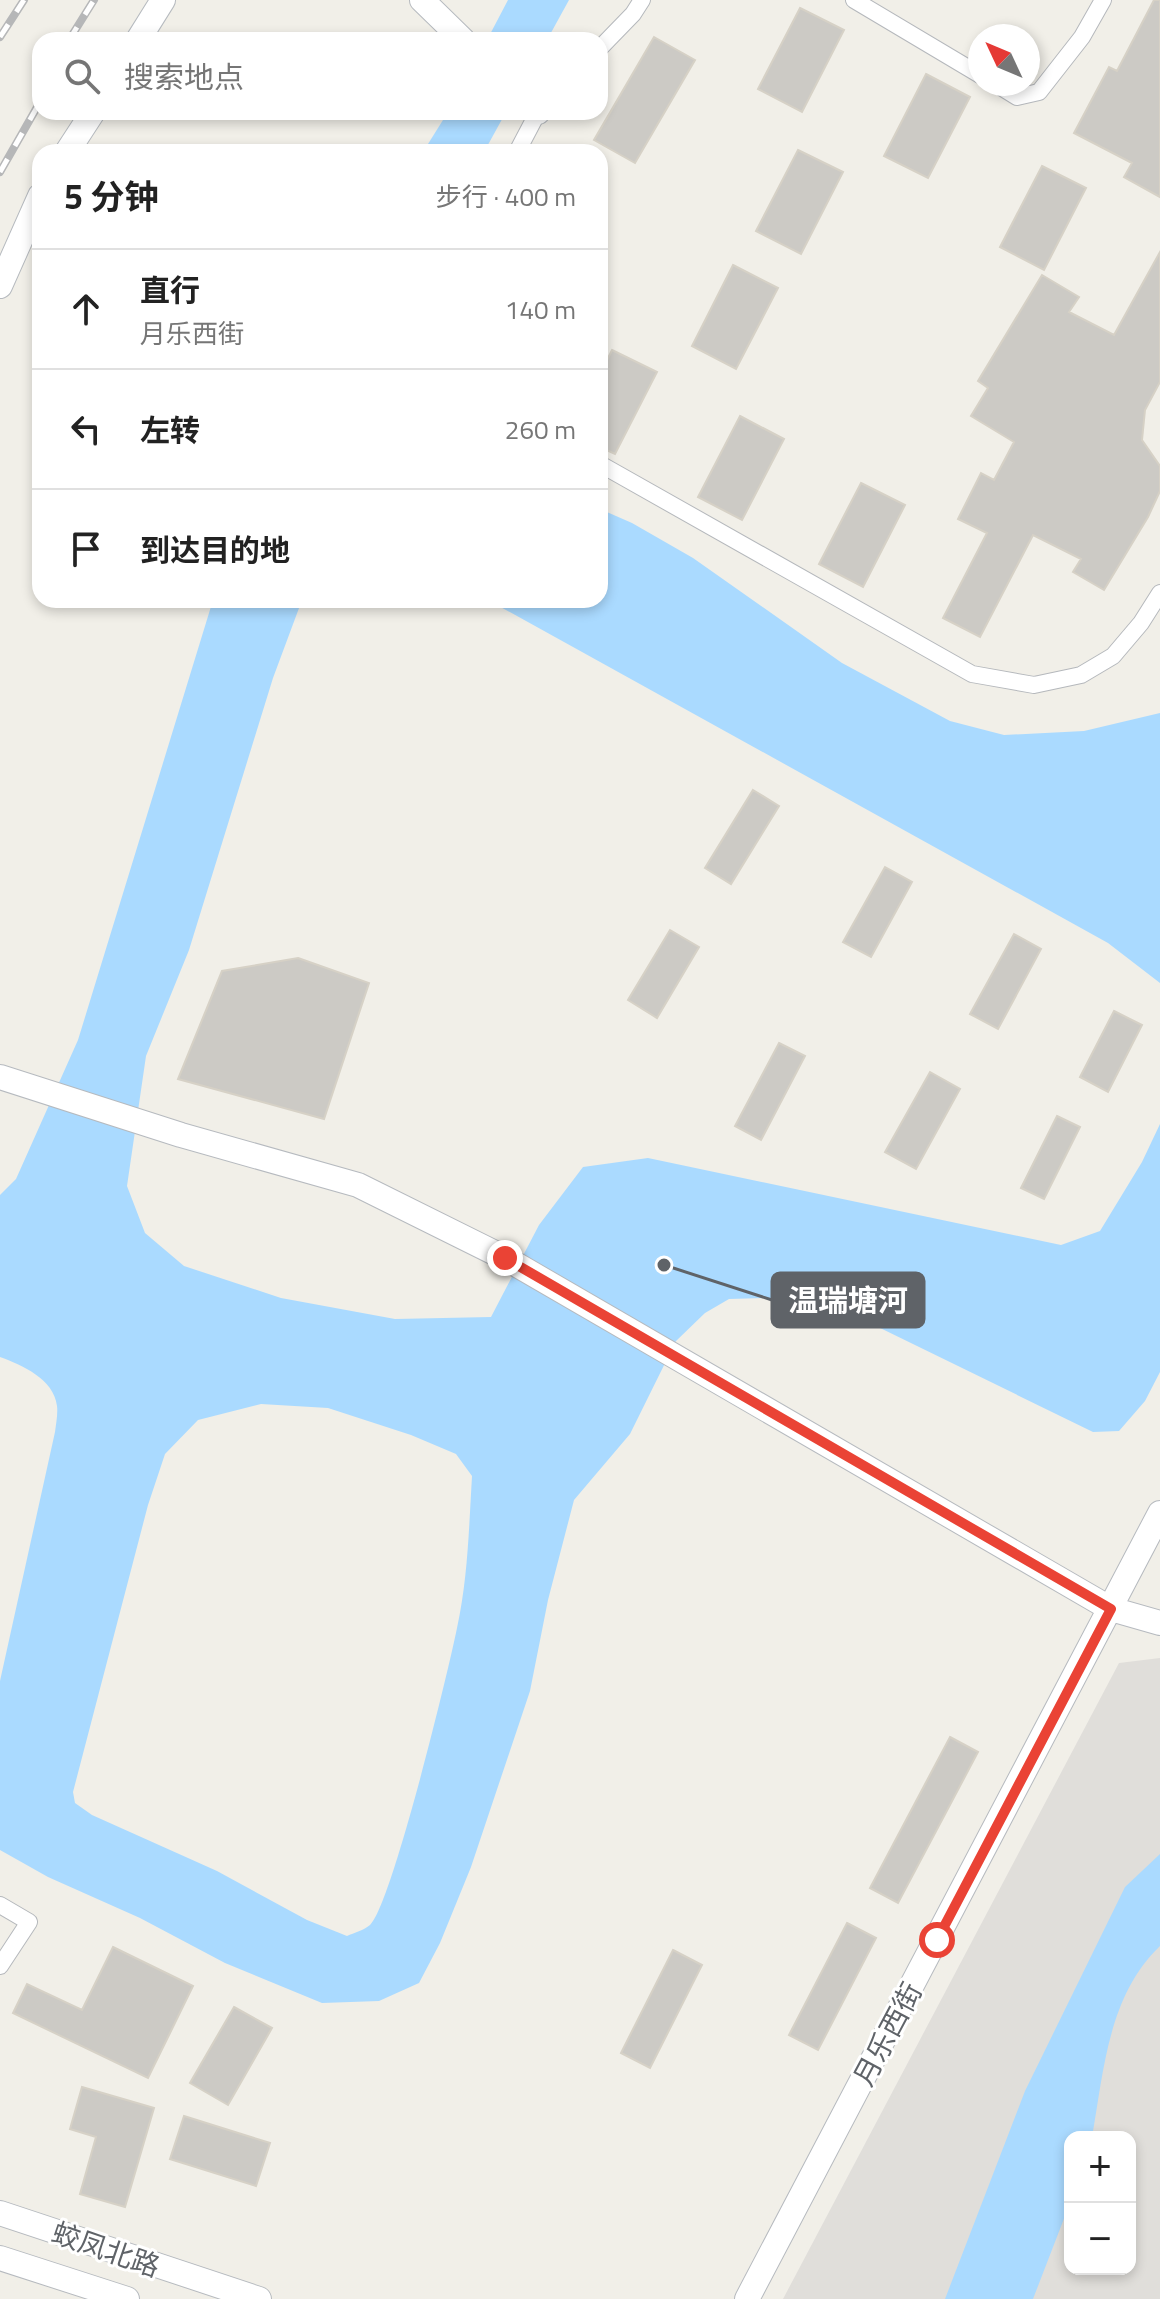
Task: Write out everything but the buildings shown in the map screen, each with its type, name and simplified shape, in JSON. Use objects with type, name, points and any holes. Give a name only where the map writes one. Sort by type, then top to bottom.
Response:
[{"type":"street","points":[[143,32],[163,0]]},
{"type":"street","points":[[422,0],[455,32]]},
{"type":"street","points":[[608,40],[642,0]]},
{"type":"street","points":[[854,0],[968,68]]},
{"type":"street","points":[[1040,91],[1082,37],[1103,0]]},
{"type":"street","points":[[72,144],[88,120]]},
{"type":"street","points":[[521,144],[534,120]]},
{"type":"street","points":[[0,286],[32,214]]},
{"type":"street","points":[[608,469],[972,674],[1034,685],[1081,675],[1113,656],[1156,612],[1160,593]]},
{"type":"street","points":[[0,1077],[181,1135],[358,1185],[505,1258],[1111,1609],[1160,1623]]},
{"type":"street","name":"月乐西街","points":[[747,2299],[1160,1513]]},
{"type":"street","points":[[0,1905],[29,1922],[0,1966]]},
{"type":"street","name":"蛟凤北路","points":[[0,2213],[259,2299]]},
{"type":"street","name":"蛟凤北路","points":[[0,2258],[127,2299]]},
{"type":"shaded area","points":[[1160,1658],[1160,2299],[783,2299],[1119,1663]]},
{"type":"water","points":[[508,0],[569,0],[551,32],[491,32]]},
{"type":"water","points":[[443,120],[502,120],[488,144],[428,144]]},
{"type":"water","points":[[608,512],[693,558],[842,663],[950,721],[1004,735],[1084,731],[1160,713],[1160,983],[1108,943],[502,608],[608,608]]},
{"type":"water","points":[[211,608],[299,608],[273,678],[189,950],[146,1056],[127,1186],[145,1233],[184,1266],[281,1298],[395,1319],[491,1317],[539,1225],[583,1167],[648,1158],[1061,1245],[1100,1231],[1142,1162],[1160,1124],[1160,1372],[1145,1401],[1119,1431],[1093,1432],[833,1305],[767,1298],[729,1299],[705,1313],[676,1341],[630,1434],[574,1500],[548,1600],[530,1691],[471,1867],[440,1943],[419,1983],[379,2001],[322,2003],[225,1963],[140,1918],[48,1877],[0,1850],[0,1681],[57,1412],[55,1396],[36,1374],[0,1357],[0,1195],[16,1179],[78,1040]],"holes":[[[261,1404],[328,1408],[411,1435],[456,1454],[472,1476],[464,1590],[443,1689],[391,1877],[370,1925],[347,1936],[307,1920],[217,1871],[92,1815],[75,1803],[73,1792],[148,1505],[165,1454],[198,1420]]]},
{"type":"water","points":[[1160,1854],[1160,1946],[1129,1988],[1119,2011],[1105,2060],[1093,2131],[1064,2131],[1064,2219],[1033,2299],[945,2299],[1025,2091],[1125,1887]]},
{"type":"railway","points":[[0,37],[24,0]]},
{"type":"railway","points":[[74,32],[94,0]]},
{"type":"railway","points":[[0,172],[32,116]]},
{"type":"place","name":"温瑞塘河","points":[[664,1265]]},
{"type":"route","points":[[505,1258],[1111,1609],[937,1940]]}]
